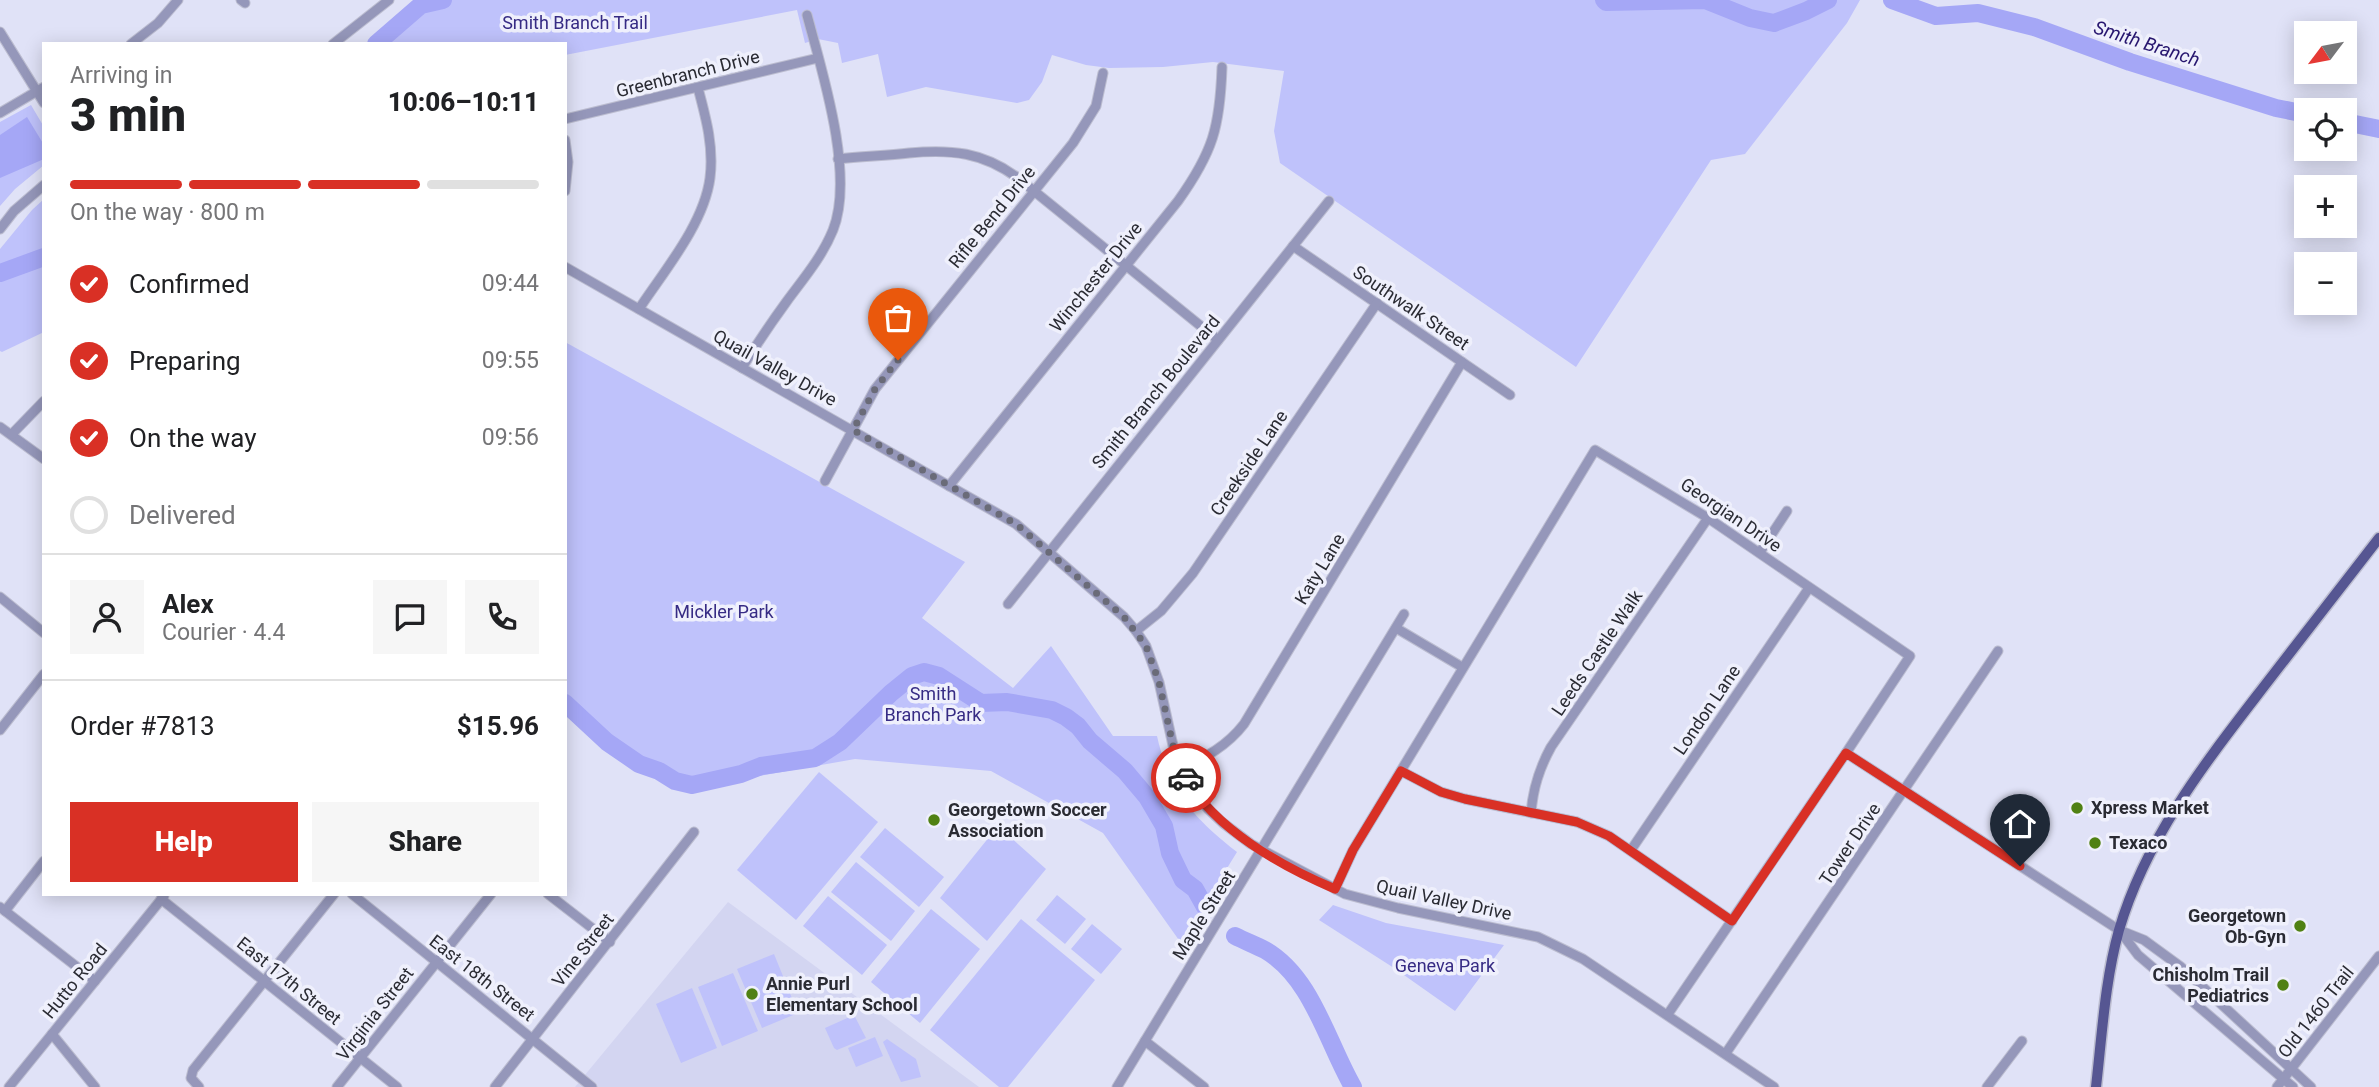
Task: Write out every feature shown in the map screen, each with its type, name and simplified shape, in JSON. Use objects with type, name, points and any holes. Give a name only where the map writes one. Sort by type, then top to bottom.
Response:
[{"type":"main road","points":[[2096,1087],[2109,977],[2119,930],[2155,842],[2180,799],[2379,538]]},
{"type":"street","points":[[134,42],[158,23],[178,0]]},
{"type":"street","points":[[336,42],[389,0]]},
{"type":"street","points":[[742,368],[809,274],[834,227],[840,187],[832,110],[807,15]]},
{"type":"street","points":[[0,32],[40,90],[0,113]]},
{"type":"street","name":"Greenbranch Drive","points":[[567,119],[818,58]]},
{"type":"street","name":"Winchester Drive","points":[[949,486],[1178,201],[1203,165],[1221,107],[1222,67]]},
{"type":"street","name":"Rifle Bend Drive","points":[[825,481],[875,389],[1086,124],[1096,106],[1103,73]]},
{"type":"street","points":[[639,309],[693,226],[707,192],[710,146],[698,88]]},
{"type":"street","points":[[838,159],[934,150],[952,151],[1008,170],[1218,340]]},
{"type":"street","points":[[0,229],[14,211],[42,186]]},
{"type":"street","name":"Smith Branch Boulevard","points":[[1008,604],[1329,201]]},
{"type":"street","name":"Southwalk Street","points":[[1293,246],[1510,395]]},
{"type":"street","name":"Quail Valley Drive","points":[[567,268],[1016,524],[1049,551],[1124,617],[1136,631],[1146,646],[1159,682],[1174,750],[1191,787],[1223,823],[1262,850],[1335,889],[1358,898],[1538,937],[1583,959],[1774,1087]]},
{"type":"street","name":"Creekside Lane","points":[[1136,631],[1161,611],[1193,573],[1377,303]]},
{"type":"street","name":"Katy Lane","points":[[1181,769],[1219,749],[1232,739],[1244,724],[1462,362]]},
{"type":"street","points":[[12,434],[42,403]]},
{"type":"street","points":[[0,427],[42,457]]},
{"type":"street","name":"Georgian Drive","points":[[1335,889],[1353,850],[1595,450],[1760,552],[1910,656],[1668,1014]]},
{"type":"street","points":[[1760,552],[1787,511]]},
{"type":"street","name":"Leeds Castle Walk","points":[[1531,813],[1533,787],[1551,747],[1708,518]]},
{"type":"street","name":"London Lane","points":[[1631,850],[1809,588]]},
{"type":"street","points":[[0,597],[42,631]]},
{"type":"street","name":"Maple Street","points":[[1117,1087],[1404,614]]},
{"type":"street","points":[[1396,628],[1462,667]]},
{"type":"street","name":"Tower Drive","points":[[1726,1053],[1998,651]]},
{"type":"street","points":[[0,730],[42,677]]},
{"type":"street","points":[[1846,753],[2119,930],[2144,940],[2181,967],[2311,1087]]},
{"type":"street","points":[[1401,771],[1441,792],[1577,822],[1609,836],[1732,921]]},
{"type":"street","name":"Vine Street","points":[[495,1087],[694,832]]},
{"type":"street","points":[[42,863],[2,909],[95,981]]},
{"type":"street","points":[[199,1087],[191,1078],[193,1070],[332,896]]},
{"type":"street","name":"East 18th Street","points":[[354,896],[592,1087]]},
{"type":"street","name":"Virginia Street","points":[[337,1087],[489,896]]},
{"type":"street","points":[[551,896],[610,943]]},
{"type":"street","name":"East 17th Street","points":[[163,897],[397,1087]]},
{"type":"street","name":"Hutto Road","points":[[9,1087],[163,897]]},
{"type":"street","points":[[2119,930],[2138,955],[2280,1083],[2293,1087]]},
{"type":"street","name":"Old 1460 Trail","points":[[2280,1083],[2379,956]]},
{"type":"street","points":[[52,1034],[95,1087]]},
{"type":"street","points":[[1145,1041],[1204,1087]]},
{"type":"street","points":[[1987,1087],[2022,1041]]},
{"type":"shaded area","points":[[27,117],[42,142],[42,160],[0,178],[0,135]]},
{"type":"shaded area","name":"Annie Purl Elementary School","points":[[728,902],[979,1087],[575,1087]]},
{"type":"green space","name":"Smith Branch Trail","points":[[416,0],[1860,0],[1847,23],[1745,154],[1711,160],[1576,367],[1280,163],[1274,131],[1284,71],[1213,62],[1163,67],[1109,68],[1086,65],[1052,55],[1042,82],[1029,100],[1017,103],[926,87],[887,97],[878,54],[842,63],[838,43],[818,39],[805,43],[797,10],[567,55],[567,42],[384,42]]},
{"type":"green space","points":[[31,105],[42,124],[42,167],[15,189],[0,206],[0,122]]},
{"type":"green space","points":[[42,201],[42,333],[2,352],[0,249]]},
{"type":"green space","name":"Mickler Park","points":[[567,343],[965,562],[922,618],[1013,688],[1051,646],[1113,736],[1157,736],[1169,772],[1185,802],[1208,828],[1237,852],[1181,943],[1103,833],[991,771],[855,759],[697,787],[646,772],[604,744],[567,709]]},
{"type":"green space","points":[[819,772],[878,822],[796,920],[737,870]]},
{"type":"green space","points":[[998,826],[1046,869],[987,941],[940,898]]},
{"type":"green space","points":[[885,828],[944,877],[919,907],[860,857]]},
{"type":"green space","points":[[856,862],[915,911],[891,941],[831,892]]},
{"type":"green space","points":[[1057,895],[1086,919],[1065,944],[1036,920]]},
{"type":"green space","points":[[828,896],[887,945],[862,975],[803,926]]},
{"type":"green space","name":"Geneva Park","points":[[1333,905],[1386,923],[1504,945],[1455,1011],[1319,920]]},
{"type":"green space","points":[[931,909],[980,949],[920,1023],[871,982]]},
{"type":"green space","points":[[1021,919],[1095,980],[1008,1087],[999,1087],[930,1030]]},
{"type":"green space","points":[[1092,924],[1122,949],[1101,974],[1071,949]]},
{"type":"green space","points":[[774,954],[798,1013],[762,1028],[737,969]]},
{"type":"green space","points":[[733,973],[758,1031],[722,1046],[698,987]]},
{"type":"green space","points":[[692,988],[717,1048],[681,1063],[656,1004]]},
{"type":"green space","points":[[854,1015],[866,1038],[837,1050],[825,1028]]},
{"type":"green space","points":[[875,1037],[883,1056],[856,1067],[848,1048]]},
{"type":"green space","points":[[887,1039],[916,1059],[921,1077],[901,1082],[883,1042]]},
{"type":"waterway","name":"Smith Branch","points":[[378,42],[421,5],[443,0]]},
{"type":"waterway","name":"Smith Branch","points":[[1604,0],[1705,0],[1750,18],[1774,23],[1828,0]]},
{"type":"waterway","name":"Smith Branch","points":[[1892,0],[1936,16],[1978,13],[2034,27],[2130,62],[2294,112]]},
{"type":"waterway","name":"Smith Branch","points":[[2357,124],[2379,129]]},
{"type":"waterway","name":"Smith Branch","points":[[0,273],[42,258]]},
{"type":"waterway","points":[[567,705],[607,742],[639,764],[659,771],[675,781],[692,785],[741,774],[761,766],[815,758],[840,742],[912,676],[924,672],[939,676],[981,703],[1007,702],[1052,710],[1078,726],[1090,741],[1125,771],[1147,797],[1164,826],[1170,853],[1183,880],[1195,889],[1205,907]]},
{"type":"waterway","points":[[1235,936],[1265,950],[1295,976],[1317,1012],[1353,1087]]},
{"type":"way so far","points":[[898,360],[875,389],[853,430],[1016,524],[1124,617],[1146,646],[1159,682],[1174,750],[1186,778]]},
{"type":"place","name":"Xpress Market","points":[[2077,808]]},
{"type":"place","name":"Georgetown Soccer Association","points":[[934,820]]},
{"type":"place","name":"Texaco","points":[[2095,843]]},
{"type":"place","name":"Georgetown Ob-Gyn","points":[[2300,926]]},
{"type":"place","name":"Chisholm Trail Pediatrics","points":[[2283,985]]},
{"type":"place","name":"Annie Purl Elementary School","points":[[752,994]]},
{"type":"route","points":[[1186,778],[1208,809],[1237,834],[1335,889],[1353,850],[1401,771],[1441,792],[1577,822],[1609,836],[1732,921],[1846,753],[2020,866]]},
{"type":"park label","name":"Smith Branch Park","points":[[933,704]]}]
